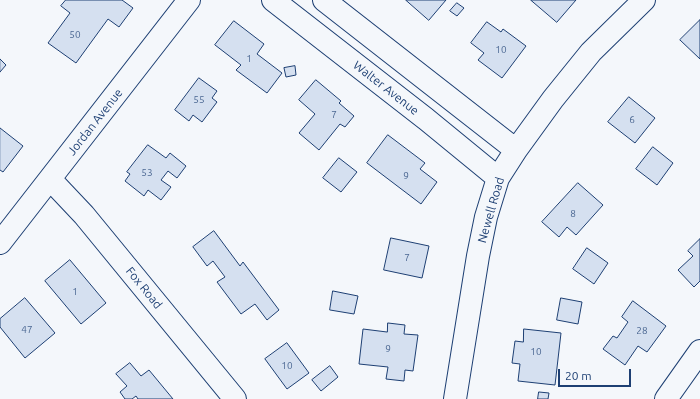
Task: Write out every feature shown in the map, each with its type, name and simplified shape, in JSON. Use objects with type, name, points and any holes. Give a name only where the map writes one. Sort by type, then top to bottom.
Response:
[{"type":"street","name":"Jordan Avenue","points":[[0,243],[189,0]]},
{"type":"street","name":"Walter Avenue","points":[[273,0],[426,119],[498,178]]},
{"type":"street","points":[[324,0],[516,150]]},
{"type":"street","name":"Newell Road","points":[[455,399],[478,256],[486,217],[498,178],[516,150],[553,99],[591,52],[644,0]]},
{"type":"street","name":"Fox Road","points":[[50,179],[84,215],[235,399]]},
{"type":"street","points":[[666,399],[700,351]]},
{"type":"building","points":[[66,0],[122,0],[133,8],[119,27],[108,19],[76,63],[48,43],[70,13],[61,6]]},
{"type":"building","points":[[406,0],[446,0],[429,20]]},
{"type":"building","points":[[531,0],[576,0],[557,22]]},
{"type":"building","points":[[457,3],[464,8],[457,16],[450,11]]},
{"type":"building","points":[[700,20],[700,59],[680,40]]},
{"type":"building","points":[[234,21],[264,44],[257,54],[282,73],[267,93],[236,70],[241,65],[215,45]]},
{"type":"building","points":[[487,22],[501,32],[503,29],[526,46],[502,78],[478,60],[484,53],[471,43]]},
{"type":"building","points":[[0,59],[6,65],[0,72]]},
{"type":"building","points":[[295,66],[296,75],[286,77],[284,68]]},
{"type":"building","points":[[199,78],[217,91],[212,98],[217,102],[202,122],[193,115],[189,121],[175,110]]},
{"type":"building","points":[[316,80],[341,101],[339,103],[354,116],[345,127],[340,124],[319,150],[299,133],[315,114],[299,100]]},
{"type":"building","points":[[629,97],[655,118],[635,143],[608,122]]},
{"type":"building","points":[[0,128],[23,146],[3,172],[0,170]]},
{"type":"building","points":[[388,135],[425,163],[420,169],[437,182],[421,204],[367,163]]},
{"type":"building","points":[[148,145],[166,158],[170,153],[186,166],[177,178],[168,171],[161,180],[171,187],[161,200],[148,190],[144,196],[125,181],[130,174],[127,172]]},
{"type":"building","points":[[653,147],[673,163],[657,185],[636,169]]},
{"type":"building","points":[[339,158],[357,172],[341,192],[323,178]]},
{"type":"building","points":[[578,183],[603,205],[576,235],[567,227],[559,237],[542,222]]},
{"type":"building","points":[[214,231],[240,266],[243,262],[279,310],[267,320],[255,304],[241,314],[217,282],[225,277],[213,261],[207,266],[193,247]]},
{"type":"building","points":[[391,238],[429,246],[422,278],[384,270]]},
{"type":"building","points":[[700,239],[700,281],[694,287],[678,270],[693,256],[688,251]]},
{"type":"building","points":[[587,248],[608,263],[594,284],[573,269]]},
{"type":"building","points":[[70,260],[106,303],[81,324],[45,281]]},
{"type":"building","points":[[333,291],[358,296],[354,314],[330,310]]},
{"type":"building","points":[[25,298],[55,333],[25,358],[0,327],[0,319]]},
{"type":"building","points":[[561,298],[582,302],[578,324],[557,320]]},
{"type":"building","points":[[633,301],[666,326],[647,352],[638,346],[625,365],[603,349],[613,336],[617,338],[628,322],[622,317]]},
{"type":"building","points":[[388,323],[405,325],[404,334],[418,335],[413,371],[405,370],[404,381],[386,379],[388,367],[359,364],[363,329],[387,332]]},
{"type":"building","points":[[524,329],[561,333],[555,385],[518,381],[520,364],[512,363],[515,341],[523,342]]},
{"type":"building","points":[[287,343],[309,373],[287,389],[265,359]]},
{"type":"building","points":[[130,363],[141,376],[149,370],[173,399],[138,399],[136,396],[132,399],[125,399],[120,392],[127,386],[116,374]]},
{"type":"building","points":[[330,366],[338,377],[321,391],[312,380]]},
{"type":"building","points":[[539,392],[549,393],[548,399],[538,399]]}]
